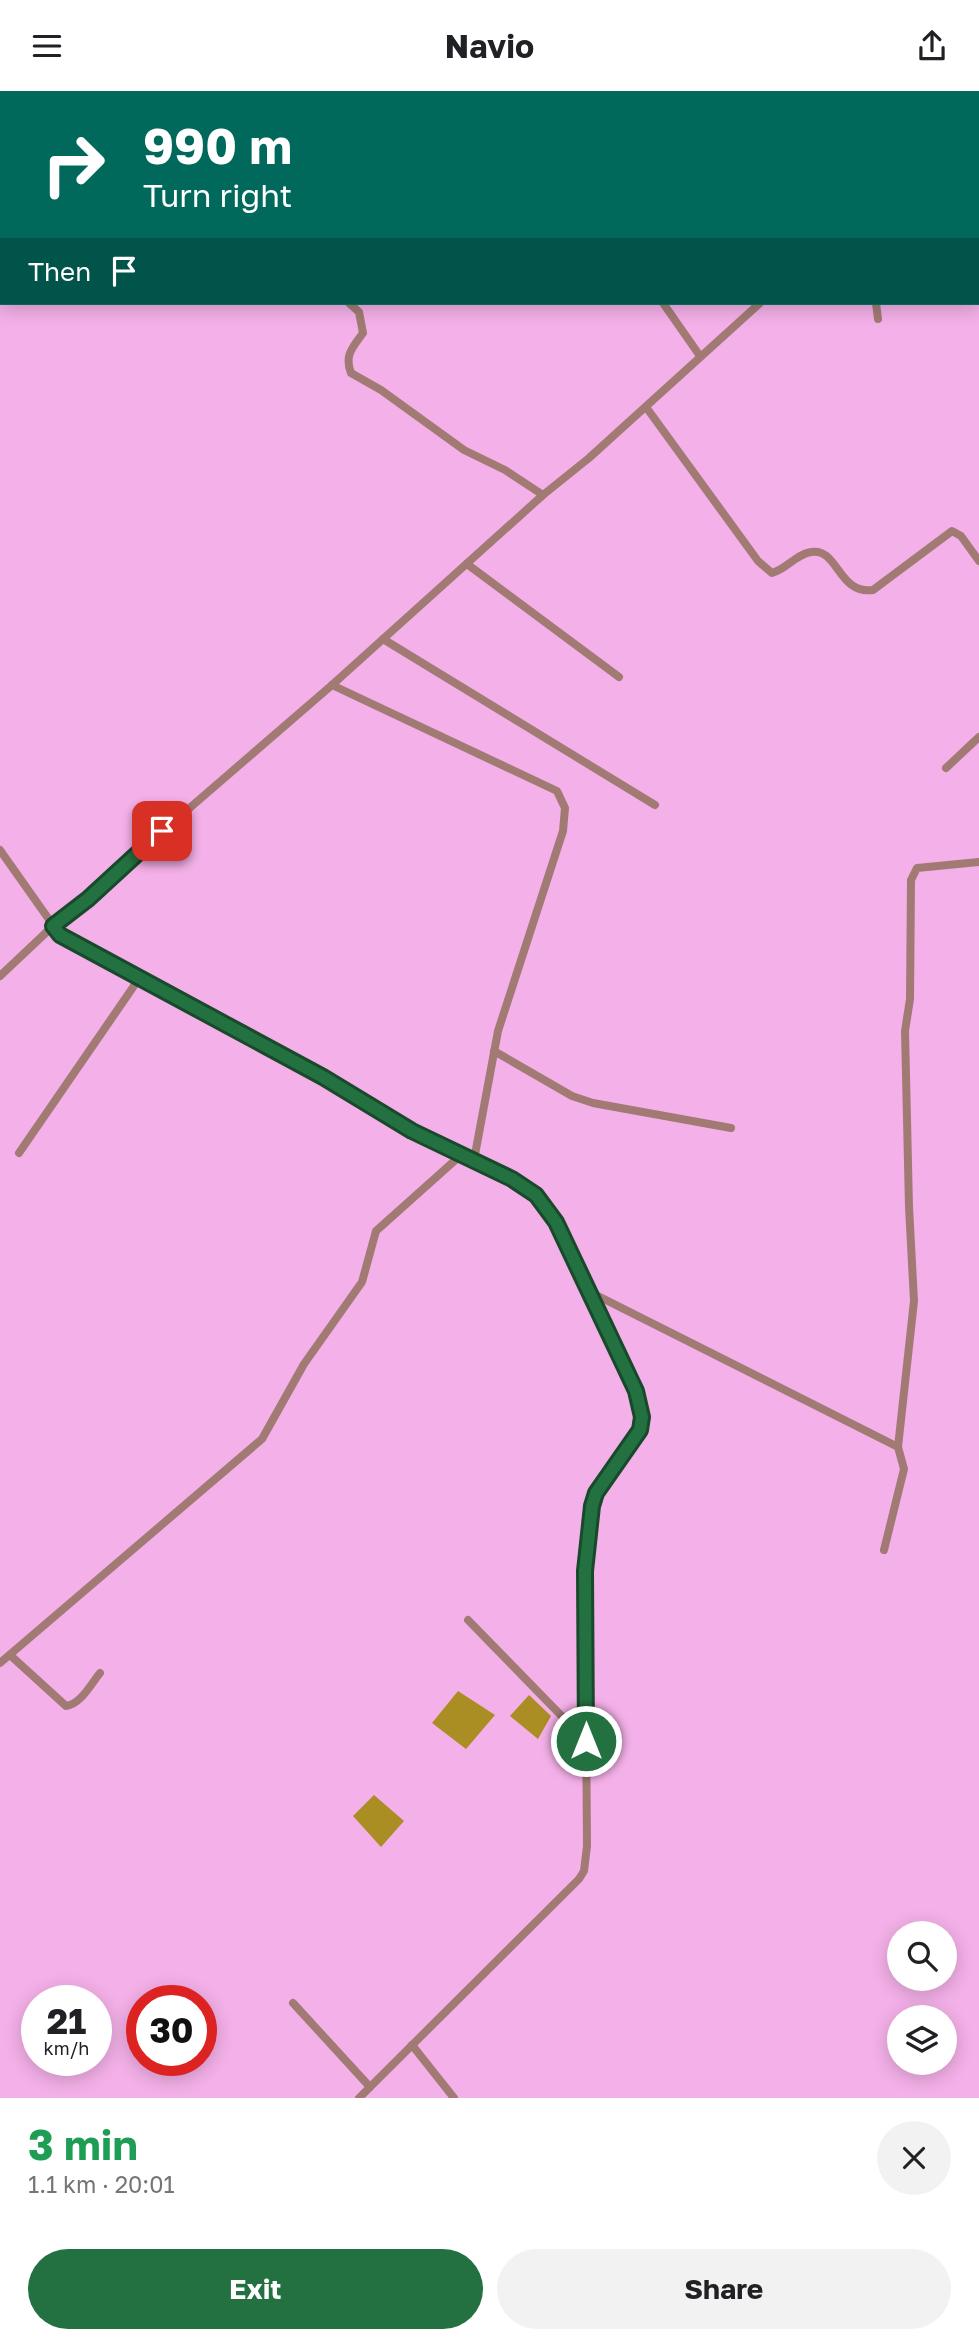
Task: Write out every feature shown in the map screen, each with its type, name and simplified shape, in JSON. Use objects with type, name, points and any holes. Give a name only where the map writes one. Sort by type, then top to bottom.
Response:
[{"type":"street","points":[[351,305],[359,312],[363,333],[349,351],[347,363],[351,373],[392,397],[464,450],[505,470],[542,495]]},
{"type":"street","points":[[664,305],[699,356]]},
{"type":"street","points":[[0,977],[53,926],[332,685],[758,305]]},
{"type":"street","points":[[876,305],[877,319]]},
{"type":"street","points":[[646,407],[758,561],[772,573],[784,570],[802,555],[814,551],[827,554],[851,586],[862,591],[873,590],[952,531],[961,536],[979,561]]},
{"type":"street","points":[[467,564],[582,646],[618,677]]},
{"type":"street","points":[[383,639],[655,805]]},
{"type":"street","points":[[332,685],[557,792],[565,808],[563,831],[494,1051],[474,1160]]},
{"type":"street","points":[[946,768],[979,737]]},
{"type":"street","points":[[0,850],[53,926],[69,942],[323,1077],[412,1131],[512,1179],[547,1207],[590,1291],[636,1391],[642,1417],[640,1430],[596,1493],[592,1506],[585,1571],[587,1846],[584,1871],[359,2098]]},
{"type":"street","points":[[884,1551],[905,1469],[898,1447],[914,1301],[908,1207],[905,1031],[910,999],[912,873],[916,868],[979,862]]},
{"type":"street","points":[[19,1153],[138,980]]},
{"type":"street","points":[[494,1051],[572,1095],[593,1103],[730,1128]]},
{"type":"street","points":[[0,1663],[262,1439],[304,1364],[362,1282],[376,1231],[461,1155]]},
{"type":"street","points":[[590,1291],[898,1447]]},
{"type":"street","points":[[468,1620],[586,1741]]},
{"type":"street","points":[[10,1655],[66,1706],[82,1697],[100,1673]]},
{"type":"street","points":[[292,2004],[370,2087]]},
{"type":"street","points":[[412,2045],[454,2098]]},
{"type":"shaded area","points":[[458,1691],[495,1715],[466,1749],[432,1723]]},
{"type":"shaded area","points":[[529,1695],[551,1716],[538,1739],[510,1716]]},
{"type":"shaded area","points":[[374,1795],[404,1821],[381,1847],[353,1816]]},
{"type":"route","points":[[162,831],[88,899],[53,926],[60,935],[138,980],[323,1077],[412,1131],[512,1179],[536,1195],[556,1222],[636,1391],[642,1417],[640,1430],[617,1467],[596,1493],[592,1506],[585,1571],[586,1741]]}]
